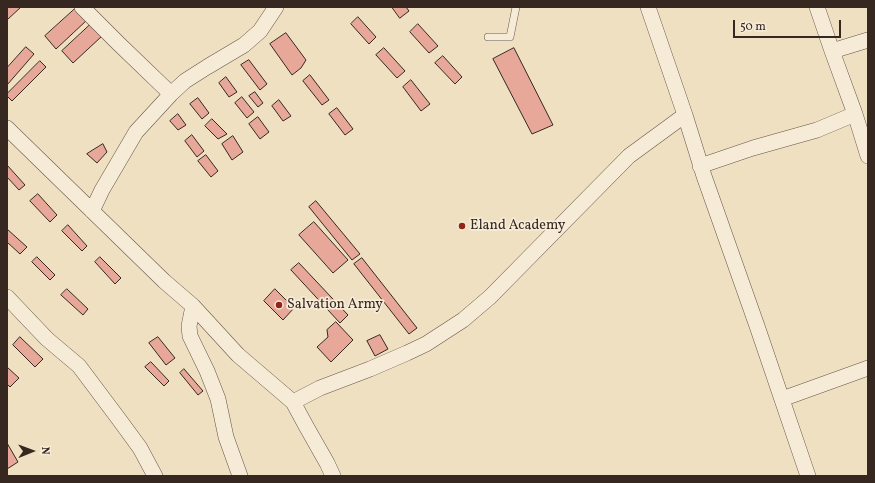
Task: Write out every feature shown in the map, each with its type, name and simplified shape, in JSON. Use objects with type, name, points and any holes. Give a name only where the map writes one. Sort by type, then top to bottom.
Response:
[{"type":"street","points":[[82,7],[171,94]]},
{"type":"street","points":[[92,210],[136,132],[171,94],[185,82],[244,45],[260,31],[276,7]]},
{"type":"street","points":[[648,7],[685,115],[700,166],[808,476]]},
{"type":"street","points":[[817,7],[855,114],[868,156]]},
{"type":"street","points":[[832,51],[868,40]]},
{"type":"street","points":[[700,166],[753,148],[817,130],[855,114]]},
{"type":"street","points":[[293,402],[320,388],[370,369],[426,344],[462,320],[490,297],[629,156],[685,115]]},
{"type":"street","points":[[7,128],[164,281],[193,306],[238,355],[293,402],[333,476]]},
{"type":"street","points":[[7,297],[47,338],[79,366],[136,442],[155,476]]},
{"type":"street","points":[[193,306],[189,326],[190,336],[207,371],[218,399],[226,437],[240,476]]},
{"type":"street","points":[[782,400],[868,368]]},
{"type":"lane","points":[[488,37],[510,37],[516,7]]},
{"type":"building","points":[[7,7],[21,7],[7,20]]},
{"type":"building","points":[[392,7],[406,7],[409,11],[400,18]]},
{"type":"building","points":[[76,8],[87,20],[56,49],[45,36]]},
{"type":"building","points":[[358,17],[376,37],[369,44],[351,24]]},
{"type":"building","points":[[91,24],[102,36],[73,63],[62,51]]},
{"type":"building","points":[[418,24],[438,46],[429,53],[410,32]]},
{"type":"building","points":[[286,33],[306,60],[301,68],[292,75],[270,44]]},
{"type":"building","points":[[26,47],[34,54],[7,85],[7,68]]},
{"type":"building","points":[[384,48],[405,71],[397,78],[376,55]]},
{"type":"building","points":[[514,48],[553,125],[532,134],[493,59]]},
{"type":"building","points":[[443,56],[462,77],[455,84],[435,63]]},
{"type":"building","points":[[249,60],[267,84],[260,90],[241,65]]},
{"type":"building","points":[[40,61],[46,67],[12,101],[7,94]]},
{"type":"building","points":[[310,75],[329,100],[322,105],[303,81]]},
{"type":"building","points":[[226,77],[237,92],[229,97],[219,83]]},
{"type":"building","points":[[411,80],[430,104],[421,111],[403,87]]},
{"type":"building","points":[[255,92],[263,103],[258,107],[249,96]]},
{"type":"building","points":[[242,97],[254,112],[247,118],[235,103]]},
{"type":"building","points":[[198,98],[209,113],[202,119],[190,104]]},
{"type":"building","points":[[279,100],[291,116],[283,121],[272,106]]},
{"type":"building","points":[[337,108],[353,129],[345,135],[329,114]]},
{"type":"building","points":[[178,114],[186,125],[178,130],[170,121]]},
{"type":"building","points":[[258,117],[269,132],[260,139],[249,124]]},
{"type":"building","points":[[212,119],[227,134],[218,139],[205,126]]},
{"type":"building","points":[[192,135],[204,151],[197,157],[185,141]]},
{"type":"building","points":[[233,136],[243,152],[232,160],[222,144]]},
{"type":"building","points":[[103,144],[107,152],[97,163],[87,154]]},
{"type":"building","points":[[206,155],[218,171],[211,177],[198,161]]},
{"type":"building","points":[[7,165],[25,185],[19,190],[7,177]]},
{"type":"building","points":[[38,194],[57,215],[50,222],[30,201]]},
{"type":"building","points":[[316,201],[360,254],[352,260],[309,207]]},
{"type":"building","points":[[314,222],[348,260],[333,273],[299,235]]},
{"type":"building","points":[[68,225],[87,246],[82,251],[62,231]]},
{"type":"building","points":[[7,229],[27,247],[20,254],[7,242]]},
{"type":"building","points":[[37,257],[55,275],[50,280],[32,262]]},
{"type":"building","points":[[100,257],[121,278],[115,284],[95,262]]},
{"type":"building","points":[[362,258],[417,328],[409,334],[354,264]]},
{"type":"building","points":[[299,263],[348,315],[340,323],[291,270]]},
{"type":"building","points":[[67,289],[88,309],[83,315],[61,295]]},
{"type":"building","name":"Salvation Army","points":[[275,289],[294,308],[283,320],[264,301]]},
{"type":"building","points":[[336,322],[353,340],[331,362],[317,347],[328,337],[327,330]]},
{"type":"building","points":[[380,335],[388,349],[375,356],[367,341]]},
{"type":"building","points":[[20,337],[43,359],[35,367],[13,345]]},
{"type":"building","points":[[158,337],[175,358],[166,365],[149,343]]},
{"type":"building","points":[[151,362],[169,381],[164,386],[145,367]]},
{"type":"building","points":[[7,367],[19,378],[10,387],[7,384]]},
{"type":"building","points":[[184,369],[203,391],[198,395],[180,373]]},
{"type":"building","points":[[7,443],[18,462],[7,469]]},
{"type":"place","name":"Eland Academy","points":[[462,226]]},
{"type":"place","name":"Salvation Army","points":[[279,305]]}]
